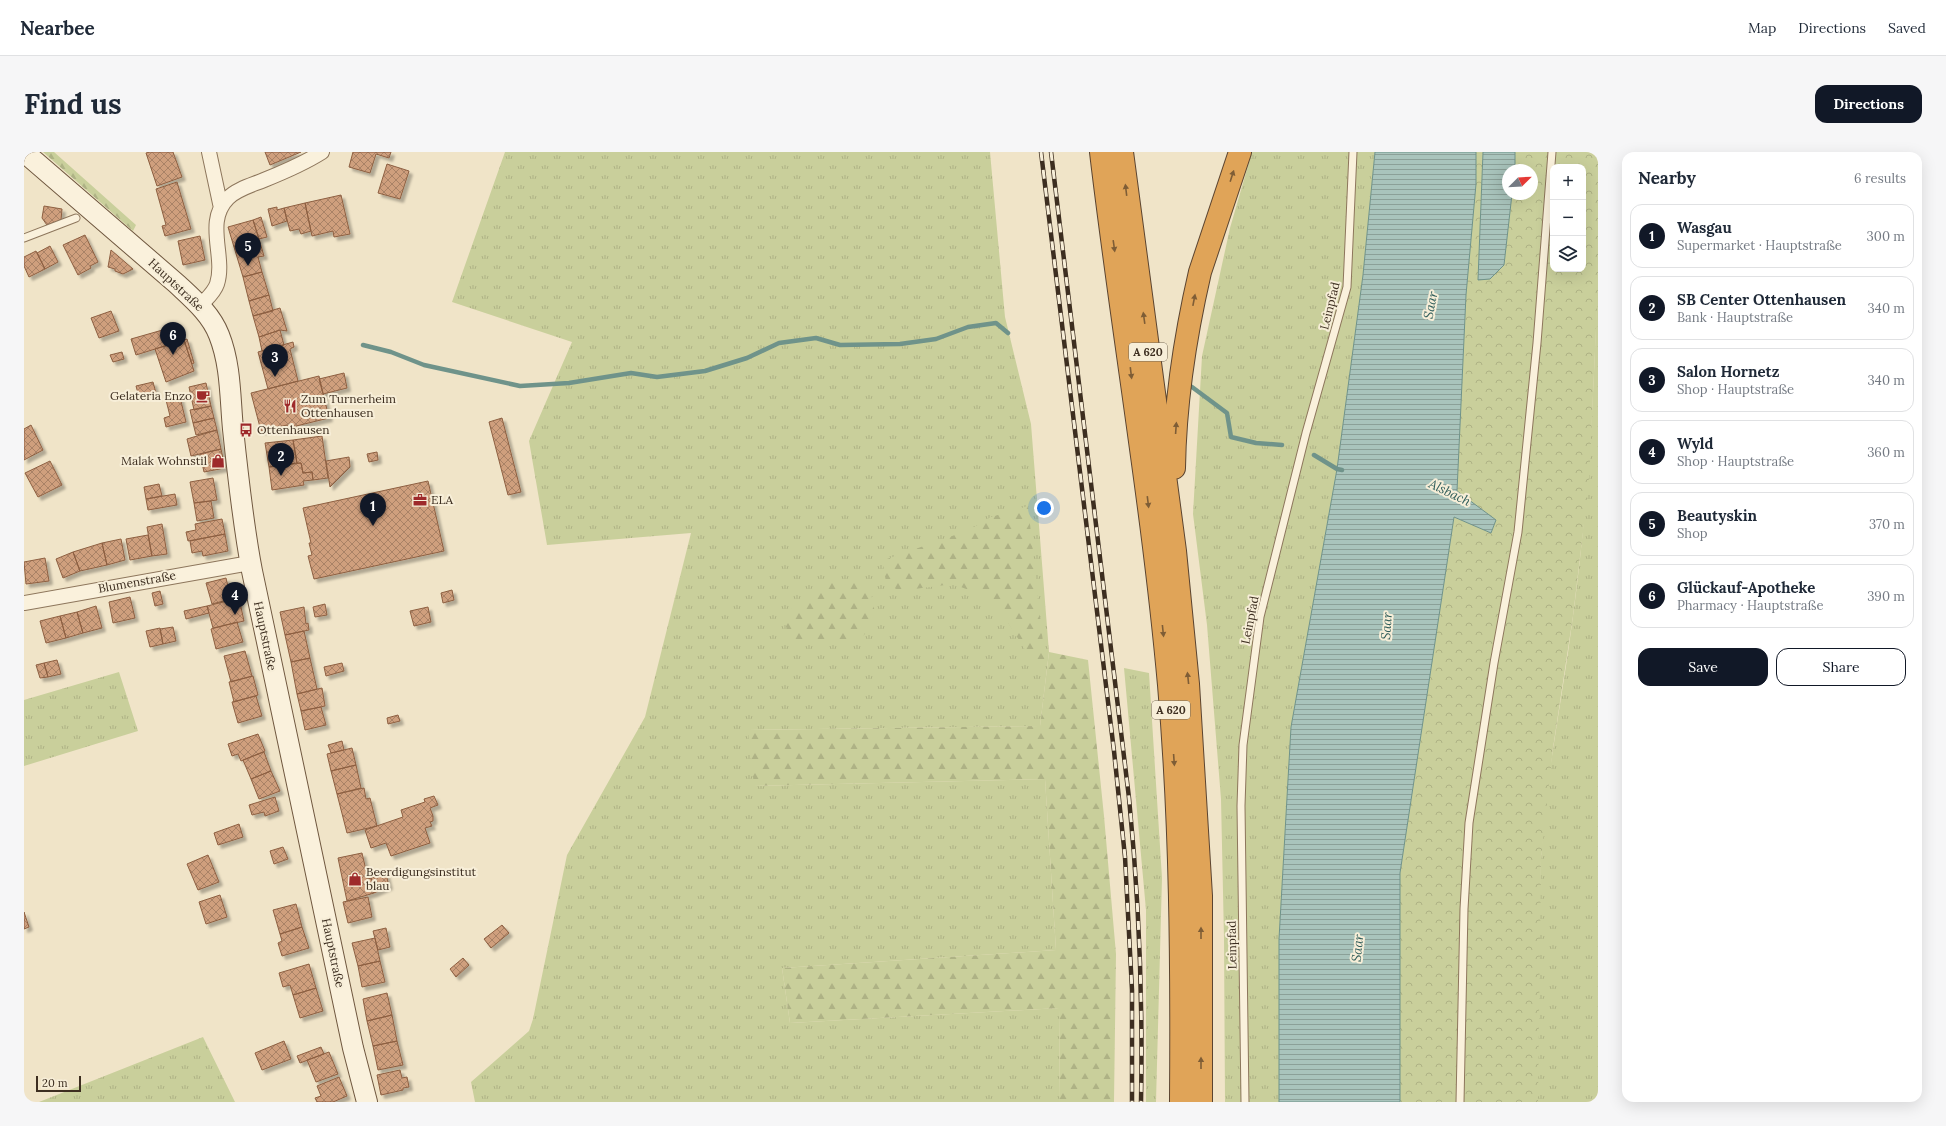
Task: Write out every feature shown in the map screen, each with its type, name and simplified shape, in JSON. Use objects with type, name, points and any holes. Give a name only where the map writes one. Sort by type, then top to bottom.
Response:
[{"type":"highway","name":"A 620","points":[[1102,152],[1151,526],[1169,685],[1181,890],[1181,1102]]},
{"type":"highway","name":"A 620","points":[[1122,152],[1175,551],[1188,684],[1201,896],[1201,1102]]},
{"type":"highway","points":[[1175,551],[1174,452],[1179,387],[1186,338],[1200,272],[1240,152]]},
{"type":"main road","name":"Hauptstraße","points":[[24,152],[177,284],[200,306],[217,330],[226,357],[237,469],[250,563],[353,1048],[367,1102]]},
{"type":"street","points":[[209,152],[221,208]]},
{"type":"street","points":[[200,306],[217,285],[219,275],[216,236],[217,219],[221,208],[228,198],[240,190],[297,166],[322,152]]},
{"type":"street","name":"Blumenstraße","points":[[24,603],[250,563]]},
{"type":"lane","name":"Leinpfad","points":[[1245,1102],[1240,806],[1243,744],[1260,617],[1306,433],[1347,287],[1353,152]]},
{"type":"lane","points":[[1460,1102],[1464,908],[1468,823],[1494,662],[1518,532],[1537,335],[1552,152]]},
{"type":"lane","points":[[24,238],[76,218]]},
{"type":"green space","points":[[43,152],[54,152],[136,225],[133,231]]},
{"type":"green space","points":[[505,152],[990,152],[1005,317],[1031,424],[1049,652],[1040,726],[749,730],[755,786],[1045,779],[1056,950],[782,968],[790,1023],[1059,1008],[1060,1102],[475,1102],[471,1082],[529,1031],[533,1019],[567,855],[645,717],[691,533],[547,545],[529,441],[572,342],[452,302]]},
{"type":"green space","points":[[1252,152],[1375,152],[1363,275],[1337,469],[1291,727],[1279,939],[1279,1102],[1225,1102],[1221,799],[1207,625],[1193,514],[1202,356],[1230,228]]},
{"type":"green space","points":[[1476,152],[1483,152],[1478,280],[1504,265],[1511,200],[1538,200],[1538,164],[1515,164],[1515,152],[1598,152],[1598,286],[1589,482],[1573,616],[1553,748],[1541,859],[1538,1102],[1400,1102],[1400,873],[1454,517],[1491,533],[1496,520],[1457,492],[1466,295],[1476,184]]},
{"type":"green space","points":[[1598,213],[1598,1102],[1538,1102],[1538,950],[1543,829],[1546,799],[1569,646],[1589,465],[1596,314]]},
{"type":"green space","points":[[1028,506],[1045,661],[1034,664],[1007,621],[982,595],[953,584],[899,591],[886,582],[883,564],[887,559],[969,530],[991,517]]},
{"type":"green space","points":[[837,580],[856,582],[871,593],[876,618],[864,635],[850,641],[790,641],[783,615],[823,586]]},
{"type":"green space","points":[[1049,652],[1088,660],[1116,954],[1114,1102],[1060,1102],[1059,1008],[790,1023],[782,968],[1056,950],[1045,779],[754,786],[748,730],[1040,726]]},
{"type":"green space","points":[[1124,668],[1149,673],[1162,878],[1156,1102],[1146,1102],[1146,910]]},
{"type":"green space","points":[[119,672],[138,731],[24,766],[24,700]]},
{"type":"green space","points":[[203,1037],[235,1102],[39,1102]]},
{"type":"water","points":[[1375,152],[1476,152],[1476,184],[1466,295],[1457,491],[1496,520],[1491,533],[1454,517],[1400,873],[1400,1102],[1279,1102],[1279,939],[1291,727],[1337,469],[1363,275]]},
{"type":"water","points":[[1483,152],[1515,152],[1515,164],[1502,164],[1502,200],[1511,200],[1504,265],[1490,279],[1478,280]]},
{"type":"building","points":[[173,152],[182,177],[157,186],[146,153]]},
{"type":"building","points":[[265,152],[301,152],[270,165]]},
{"type":"building","points":[[353,152],[391,152],[389,158],[376,154],[370,173],[349,167]]},
{"type":"building","points":[[387,164],[409,171],[400,199],[378,193]]},
{"type":"building","points":[[177,182],[191,229],[165,236],[162,226],[166,225],[156,189]]},
{"type":"building","points":[[341,195],[350,234],[334,237],[333,231],[312,236],[305,203]]},
{"type":"building","points":[[305,203],[311,231],[301,234],[299,229],[290,231],[284,208]]},
{"type":"building","points":[[44,206],[62,209],[61,220],[47,225],[42,218]]},
{"type":"building","points":[[277,207],[277,210],[284,208],[287,221],[272,226],[268,209]]},
{"type":"building","points":[[261,217],[267,237],[259,239],[253,220]]},
{"type":"building","points":[[253,220],[259,239],[234,247],[228,227]]},
{"type":"building","points":[[85,235],[98,262],[90,266],[91,268],[78,275],[63,245]]},
{"type":"building","points":[[200,236],[205,260],[183,265],[178,241]]},
{"type":"building","points":[[259,239],[264,256],[258,257],[262,272],[243,277],[234,247]]},
{"type":"building","points":[[50,246],[58,262],[45,269],[37,253]]},
{"type":"building","points":[[111,250],[133,269],[123,274],[108,267]]},
{"type":"building","points":[[36,251],[45,269],[29,277],[24,266],[24,257]]},
{"type":"building","points":[[262,272],[269,295],[249,301],[243,277]]},
{"type":"building","points":[[269,295],[273,311],[253,316],[249,301]]},
{"type":"building","points":[[280,308],[287,331],[280,330],[259,337],[253,316]]},
{"type":"building","points":[[111,311],[119,331],[99,338],[91,318]]},
{"type":"building","points":[[166,329],[171,344],[136,355],[131,339]]},
{"type":"building","points":[[280,330],[284,345],[262,351],[259,337]]},
{"type":"building","points":[[187,339],[194,363],[192,364],[184,340]]},
{"type":"building","points":[[184,340],[194,371],[166,382],[155,349]]},
{"type":"building","points":[[293,342],[294,347],[290,349],[298,381],[268,389],[258,352]]},
{"type":"building","points":[[122,352],[124,359],[113,362],[110,355]]},
{"type":"building","points":[[344,373],[347,388],[323,394],[319,379]]},
{"type":"building","name":"Zum Turnerheim Ottenhausen","points":[[319,376],[329,418],[288,428],[287,425],[261,431],[251,393]]},
{"type":"building","points":[[153,382],[156,393],[139,397],[136,386]]},
{"type":"building","points":[[206,383],[211,406],[194,410],[189,387]]},
{"type":"building","points":[[180,397],[186,422],[166,427],[164,418],[170,416],[166,400]]},
{"type":"building","points":[[211,406],[214,418],[193,423],[190,410]]},
{"type":"building","points":[[214,418],[217,430],[196,435],[193,423]]},
{"type":"building","points":[[502,418],[521,492],[508,495],[489,422]]},
{"type":"building","points":[[31,425],[43,450],[24,460],[24,429]]},
{"type":"building","points":[[217,430],[221,449],[191,456],[187,439]]},
{"type":"building","points":[[322,436],[328,478],[313,480],[312,472],[303,473],[301,463],[297,463],[293,440]]},
{"type":"building","points":[[293,440],[297,463],[269,467],[265,443]]},
{"type":"building","points":[[221,449],[225,468],[204,472],[200,454]]},
{"type":"building","points":[[377,452],[378,460],[369,462],[367,454]]},
{"type":"building","points":[[349,457],[350,467],[330,487],[326,461]]},
{"type":"building","points":[[50,461],[62,485],[38,497],[25,473]]},
{"type":"building","points":[[301,463],[303,473],[312,472],[313,480],[303,481],[304,485],[272,490],[269,467]]},
{"type":"building","points":[[213,478],[217,500],[194,503],[190,482]]},
{"type":"building","points":[[428,481],[444,551],[314,579],[308,556],[312,555],[309,543],[311,543],[303,508]]},
{"type":"building","points":[[159,484],[162,496],[146,499],[144,487]]},
{"type":"building","points":[[175,494],[177,505],[148,510],[146,499]]},
{"type":"building","points":[[211,501],[214,518],[197,521],[194,503]]},
{"type":"building","points":[[222,519],[225,534],[188,541],[186,532],[196,530],[195,524]]},
{"type":"building","points":[[162,524],[167,554],[152,556],[147,527]]},
{"type":"building","points":[[225,534],[228,551],[203,556],[202,551],[192,553],[190,541]]},
{"type":"building","points":[[148,535],[152,556],[130,560],[126,539]]},
{"type":"building","points":[[121,539],[125,560],[107,565],[102,543]]},
{"type":"building","points":[[102,543],[107,565],[80,571],[73,552]]},
{"type":"building","points":[[73,552],[80,571],[63,578],[56,559]]},
{"type":"building","points":[[45,558],[49,581],[26,584],[24,562]]},
{"type":"building","points":[[226,578],[231,599],[212,604],[206,583]]},
{"type":"building","points":[[452,590],[454,600],[443,603],[441,593]]},
{"type":"building","points":[[160,591],[163,604],[155,606],[152,593]]},
{"type":"building","points":[[130,597],[135,618],[113,623],[109,602]]},
{"type":"building","points":[[239,598],[244,621],[213,628],[207,606]]},
{"type":"building","points":[[325,604],[327,615],[315,617],[313,607]]},
{"type":"building","points":[[96,606],[102,628],[83,633],[77,612]]},
{"type":"building","points":[[207,606],[209,613],[186,619],[184,611]]},
{"type":"building","points":[[304,607],[306,624],[308,623],[309,630],[285,635],[280,612]]},
{"type":"building","points":[[428,607],[431,622],[414,626],[410,611]]},
{"type":"building","points":[[77,612],[83,633],[66,638],[60,616]]},
{"type":"building","points":[[60,616],[66,638],[46,643],[40,621]]},
{"type":"building","points":[[237,622],[243,642],[216,649],[211,629]]},
{"type":"building","points":[[173,627],[176,641],[163,644],[160,629]]},
{"type":"building","points":[[160,628],[163,644],[150,647],[146,631]]},
{"type":"building","points":[[304,631],[310,658],[291,662],[285,635]]},
{"type":"building","points":[[245,651],[252,676],[231,682],[224,656]]},
{"type":"building","points":[[310,658],[317,689],[297,694],[291,662]]},
{"type":"building","points":[[57,660],[61,674],[48,677],[44,663]]},
{"type":"building","points":[[44,663],[48,677],[40,678],[36,665]]},
{"type":"building","points":[[342,663],[344,671],[326,676],[324,667]]},
{"type":"building","points":[[253,676],[258,695],[234,702],[229,682]]},
{"type":"building","points":[[322,688],[325,706],[301,711],[297,694]]},
{"type":"building","points":[[256,696],[262,716],[238,723],[232,702]]},
{"type":"building","points":[[321,707],[326,725],[305,730],[301,711]]},
{"type":"building","points":[[398,715],[400,721],[388,724],[387,718]]},
{"type":"building","points":[[258,734],[265,751],[241,761],[238,754],[232,756],[228,744]]},
{"type":"building","points":[[342,741],[344,750],[331,753],[328,745]]},
{"type":"building","points":[[352,748],[356,765],[331,771],[327,754]]},
{"type":"building","points":[[264,752],[271,771],[251,779],[243,760]]},
{"type":"building","points":[[356,765],[361,788],[337,794],[331,771]]},
{"type":"building","points":[[271,771],[280,791],[259,799],[251,779]]},
{"type":"building","points":[[364,788],[366,799],[370,798],[377,826],[347,833],[337,794]]},
{"type":"building","points":[[434,796],[438,805],[430,808],[433,816],[433,821],[430,822],[432,826],[425,828],[430,843],[391,856],[386,843],[371,848],[365,830],[403,817],[401,810],[425,802],[424,799]]},
{"type":"building","points":[[275,797],[279,811],[265,816],[264,812],[252,815],[249,805]]},
{"type":"building","points":[[239,824],[243,837],[218,845],[214,833]]},
{"type":"building","points":[[283,847],[288,859],[274,864],[270,851]]},
{"type":"building","points":[[362,853],[368,879],[371,878],[374,893],[347,901],[338,858]]},
{"type":"building","points":[[208,855],[219,882],[198,890],[187,864]]},
{"type":"building","points":[[386,874],[389,886],[374,893],[371,878]]},
{"type":"building","points":[[220,895],[227,917],[206,924],[199,902]]},
{"type":"building","points":[[368,897],[372,917],[348,923],[343,902]]},
{"type":"building","points":[[296,904],[302,927],[280,934],[273,910]]},
{"type":"building","points":[[24,912],[29,927],[24,929]]},
{"type":"building","points":[[502,925],[509,933],[491,948],[484,939]]},
{"type":"building","points":[[302,927],[309,948],[282,956],[278,943],[282,941],[280,934]]},
{"type":"building","points":[[386,928],[390,947],[378,950],[373,931]]},
{"type":"building","points":[[375,938],[380,961],[358,966],[352,943]]},
{"type":"building","points":[[463,958],[469,965],[456,977],[450,969]]},
{"type":"building","points":[[380,961],[385,982],[362,987],[358,966]]},
{"type":"building","points":[[309,964],[316,988],[293,995],[290,985],[283,987],[279,973]]},
{"type":"building","points":[[316,988],[323,1011],[300,1018],[293,995]]},
{"type":"building","points":[[387,993],[392,1015],[367,1021],[363,999]]},
{"type":"building","points":[[392,1015],[397,1041],[373,1046],[367,1021]]},
{"type":"building","points":[[284,1041],[291,1059],[262,1070],[255,1053]]},
{"type":"building","points":[[397,1041],[403,1065],[378,1070],[373,1046]]},
{"type":"building","points":[[321,1047],[324,1054],[300,1063],[297,1056]]},
{"type":"building","points":[[329,1052],[338,1074],[316,1082],[307,1060]]},
{"type":"building","points":[[400,1070],[402,1078],[407,1077],[409,1087],[403,1088],[403,1090],[381,1095],[377,1075]]},
{"type":"building","points":[[339,1077],[347,1096],[333,1102],[317,1102],[315,1098],[321,1096],[317,1086]]},
{"type":"waterway","points":[[363,345],[391,352],[424,365],[520,386],[569,383],[631,373],[657,377],[705,371],[747,358],[779,343],[816,338],[840,345],[900,344],[936,339],[968,327],[996,323],[1008,333]]},
{"type":"waterway","points":[[1192,387],[1227,413],[1231,437],[1256,443],[1282,445]]},
{"type":"waterway","points":[[1314,455],[1337,469],[1342,470]]},
{"type":"railway","points":[[1041,152],[1114,751],[1125,857],[1132,990],[1132,1102]]},
{"type":"railway","points":[[1051,152],[1129,798],[1140,950],[1141,1102]]},
{"type":"place","name":"Beautyskin","points":[[248,266]]},
{"type":"place","name":"Glückauf-Apotheke","points":[[173,355]]},
{"type":"place","name":"Salon Hornetz","points":[[275,377]]},
{"type":"place","name":"Gelateria Enzo","points":[[203,396]]},
{"type":"place","name":"Zum Turnerheim Ottenhausen","points":[[290,406]]},
{"type":"place","name":"Ottenhausen","points":[[246,430]]},
{"type":"place","name":"Malak Wohnstil","points":[[218,461]]},
{"type":"place","name":"SB Center Ottenhausen","points":[[281,476]]},
{"type":"place","name":"ELA","points":[[420,500]]},
{"type":"place","name":"Wasgau","points":[[373,526]]},
{"type":"place","name":"Wyld","points":[[235,615]]},
{"type":"place","name":"Beerdigungsinstitut blau","points":[[355,879]]},
{"type":"water label","name":"Saar","points":[[1430,305]]},
{"type":"water label","name":"Alsbach","points":[[1450,492]]},
{"type":"water label","name":"Saar","points":[[1386,626]]},
{"type":"water label","name":"Saar","points":[[1357,948]]}]
